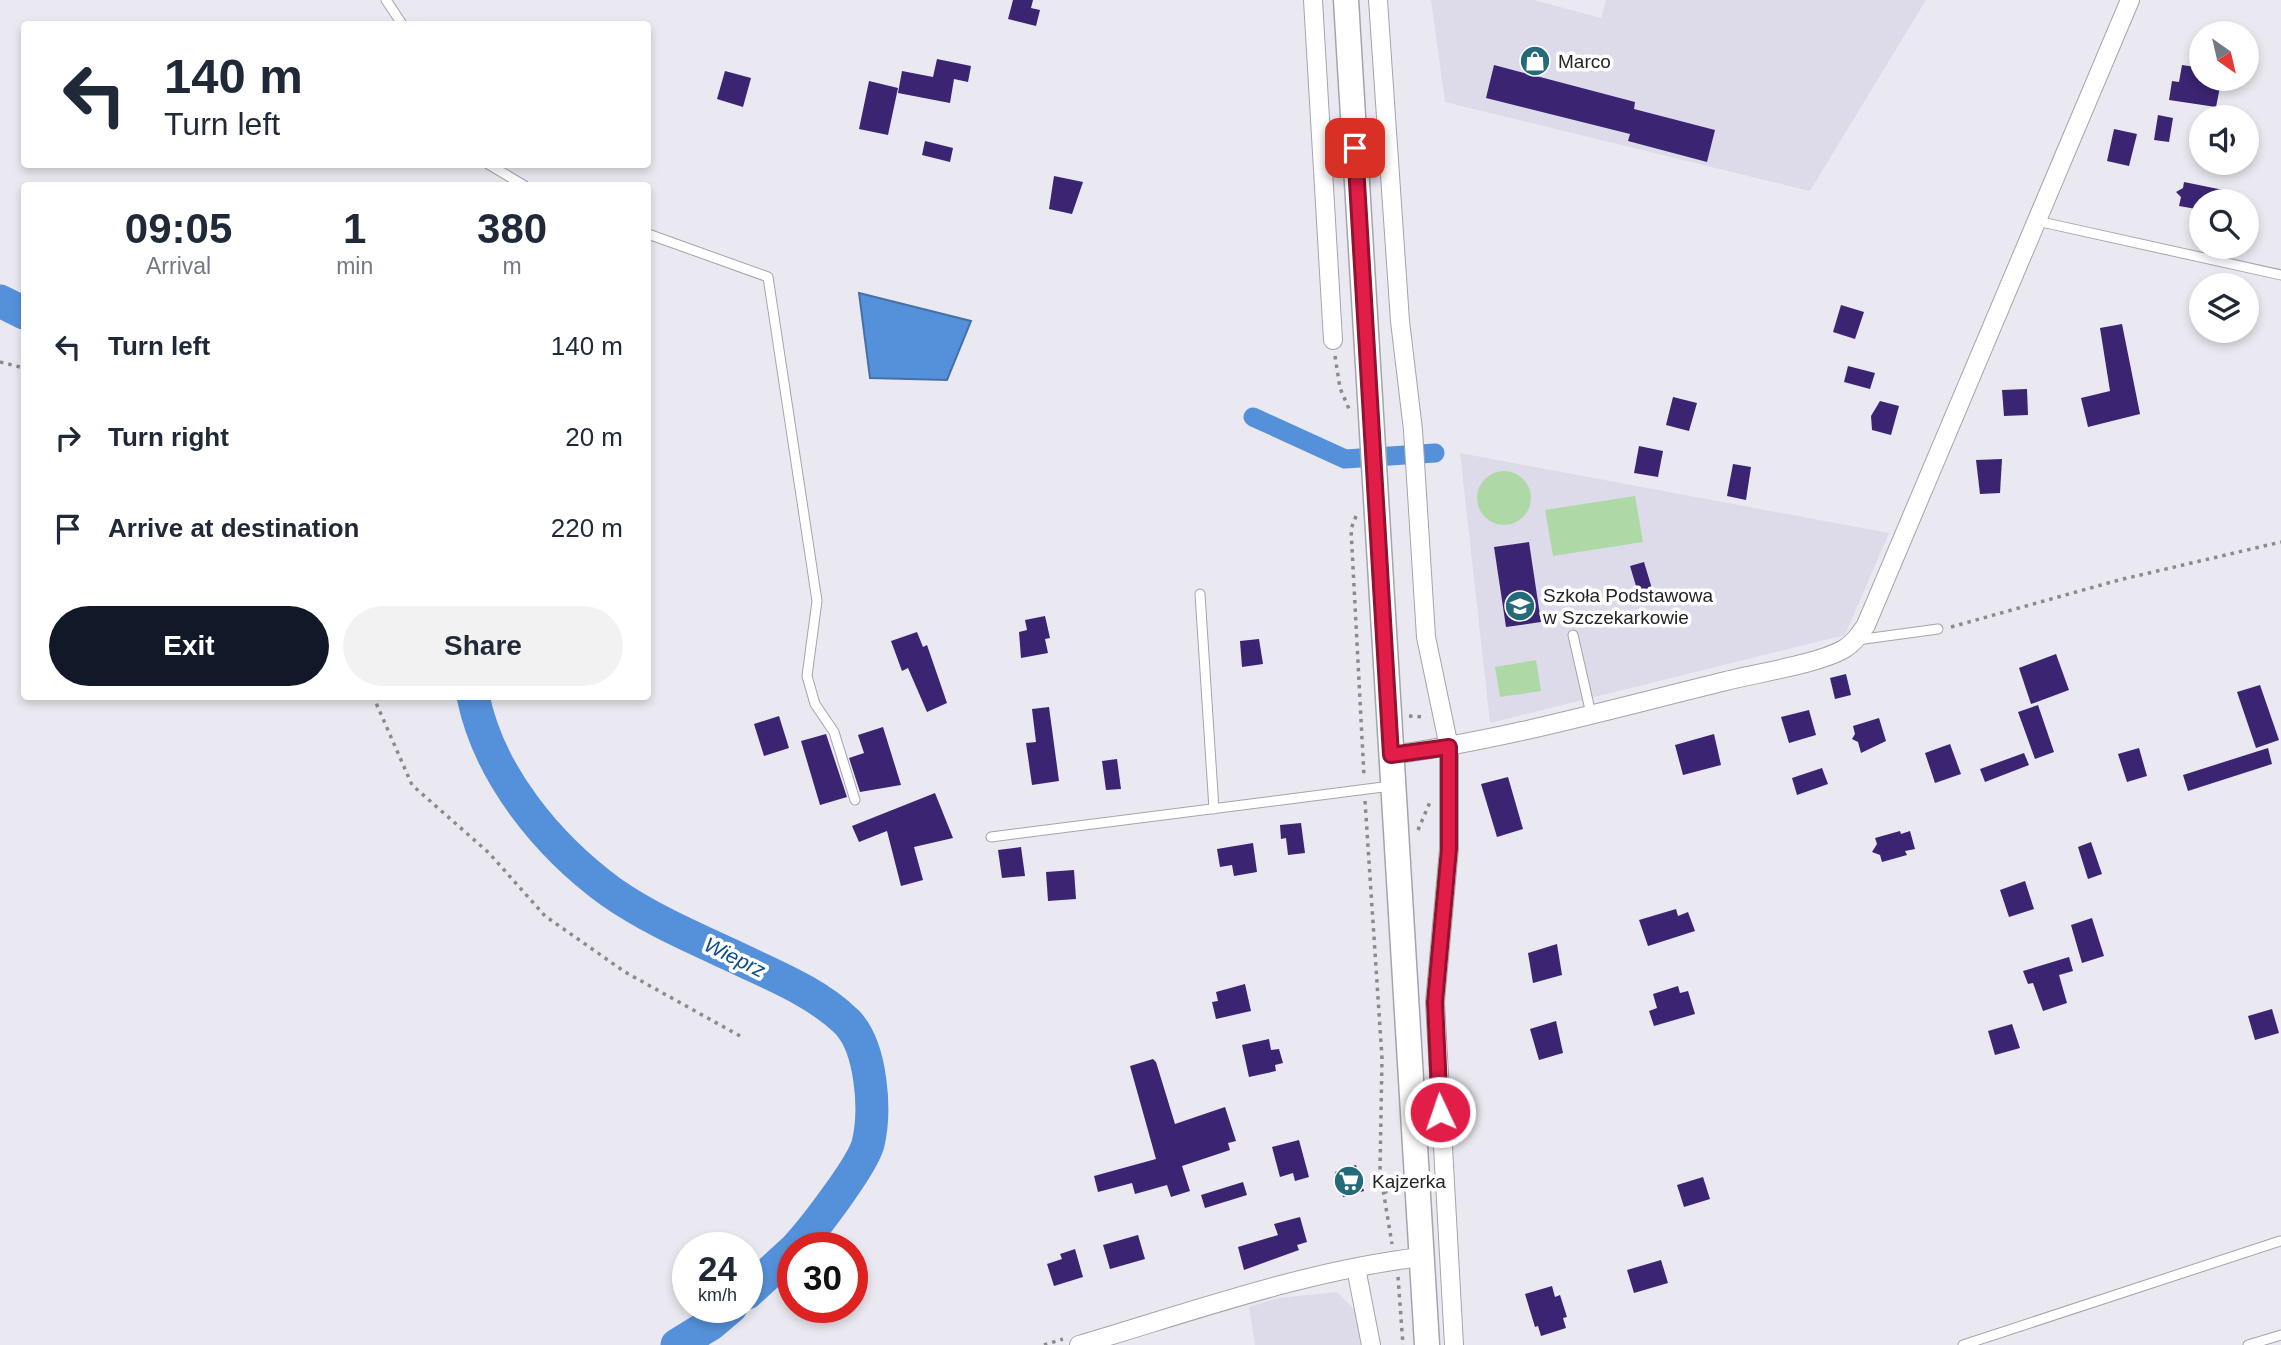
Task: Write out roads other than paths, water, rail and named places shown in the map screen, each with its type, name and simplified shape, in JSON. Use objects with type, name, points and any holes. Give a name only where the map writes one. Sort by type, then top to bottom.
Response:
[{"type":"main road","points":[[1346,0],[1427,1345]]},
{"type":"street","points":[[1313,0],[1333,340]]},
{"type":"street","points":[[1378,0],[1400,321],[1417,482],[1426,637],[1449,747],[1449,849],[1435,1002],[1454,1345]]},
{"type":"street","points":[[1391,755],[1449,747],[1807,661],[1843,650],[1855,640],[1866,625],[2130,0]]},
{"type":"street","points":[[1079,1345],[1320,1271],[1421,1257]]},
{"type":"street","points":[[1356,1268],[1371,1345]]},
{"type":"lane","points":[[386,0],[400,21]]},
{"type":"lane","points":[[495,168],[518,182]]},
{"type":"lane","points":[[2036,220],[2281,275]]},
{"type":"lane","points":[[651,235],[768,277],[817,601],[807,676],[815,704],[834,732],[855,800]]},
{"type":"lane","points":[[1200,594],[1214,809]]},
{"type":"lane","points":[[1855,640],[1938,629]]},
{"type":"lane","points":[[1573,635],[1591,714]]},
{"type":"lane","points":[[991,837],[1393,786]]},
{"type":"lane","points":[[1963,1345],[2280,1241]]},
{"type":"lane","points":[[2248,1345],[2281,1335]]},
{"type":"water","points":[[859,293],[971,321],[947,380],[870,378]]},
{"type":"waterway","name":"Wieprz","points":[[0,301],[21,312]]},
{"type":"waterway","points":[[1253,417],[1345,459],[1435,453]]},
{"type":"waterway","name":"Wieprz","points":[[474,700],[492,753],[507,781],[544,831],[588,874],[611,892],[655,919],[778,977],[821,1001],[847,1022],[855,1033],[862,1047],[870,1080],[872,1115],[868,1144],[847,1182],[809,1232]]},
{"type":"waterway","name":"Wieprz","points":[[763,1278],[777,1266]]},
{"type":"waterway","name":"Wieprz","points":[[677,1345],[712,1323]]},
{"type":"place","name":"Marco","points":[[1535,61]]},
{"type":"place","name":"Szkoła Podstawowa w Szczekarkowie","points":[[1520,606]]},
{"type":"place","name":"Kajzerka","points":[[1349,1181]]}]
